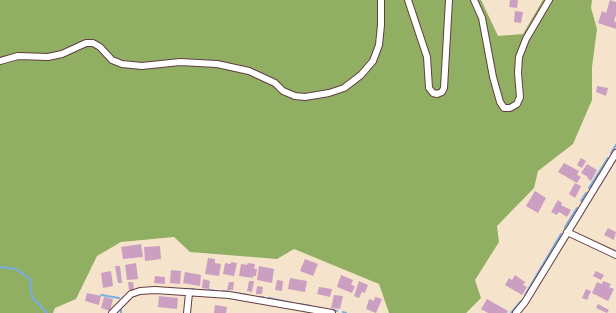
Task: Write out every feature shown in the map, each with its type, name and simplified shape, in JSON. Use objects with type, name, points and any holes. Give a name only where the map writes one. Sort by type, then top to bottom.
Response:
[{"type":"street","points":[[0,61],[18,56],[48,57],[62,54],[86,43],[93,43],[100,47],[112,60],[122,64],[142,66],[180,62],[217,64],[249,71],[275,83],[283,91],[295,96],[305,97],[329,93],[344,88],[361,75],[373,62],[379,45],[381,0]]},
{"type":"street","points":[[408,0],[427,57],[429,88],[433,93],[437,94],[442,92],[444,88],[449,0]]},
{"type":"street","points":[[474,0],[482,18],[493,77],[500,102],[504,108],[510,108],[516,104],[520,97],[518,73],[519,56],[526,40],[549,0]]},
{"type":"street","points":[[516,313],[525,302],[616,153]]},
{"type":"street","points":[[610,163],[616,166]]},
{"type":"street","points":[[567,232],[616,255]]},
{"type":"street","points":[[112,313],[127,297],[140,291],[155,290],[228,295],[332,313]]},
{"type":"street","points":[[187,313],[189,293]]},
{"type":"green space","points":[[0,0],[481,0],[498,36],[523,34],[543,0],[592,0],[591,8],[597,29],[592,67],[592,100],[573,144],[538,171],[534,188],[497,226],[499,242],[475,280],[481,298],[466,313],[389,313],[379,284],[294,249],[277,259],[190,252],[174,237],[121,242],[97,256],[76,299],[55,308],[53,313],[0,313]]},
{"type":"building","points":[[510,0],[518,0],[517,8],[509,7]]},
{"type":"building","points":[[610,0],[616,2],[616,15],[614,21],[616,22],[616,29],[598,23],[602,11],[606,13]]},
{"type":"building","points":[[515,11],[523,12],[521,23],[514,22]]},
{"type":"building","points":[[597,86],[608,88],[606,96],[596,92]]},
{"type":"building","points":[[581,158],[586,161],[582,168],[577,165]]},
{"type":"building","points":[[564,163],[579,171],[577,175],[581,177],[577,183],[558,172]]},
{"type":"building","points":[[587,164],[597,170],[591,181],[587,178],[588,177],[581,173]]},
{"type":"building","points":[[575,183],[581,186],[575,198],[569,194]]},
{"type":"building","points":[[535,191],[546,198],[538,213],[526,206]]},
{"type":"building","points":[[558,200],[562,203],[561,205],[571,210],[567,217],[559,212],[557,215],[551,212]]},
{"type":"building","points":[[608,228],[616,232],[614,240],[604,235]]},
{"type":"building","points":[[141,244],[143,257],[123,259],[121,247]]},
{"type":"building","points":[[160,246],[161,259],[145,261],[144,247]]},
{"type":"building","points":[[208,258],[215,259],[215,263],[221,264],[219,276],[205,274]]},
{"type":"building","points":[[305,259],[318,264],[313,276],[300,271]]},
{"type":"building","points":[[231,262],[237,263],[234,276],[223,274],[225,263],[231,264]]},
{"type":"building","points":[[136,263],[138,279],[127,280],[125,265]]},
{"type":"building","points":[[248,263],[255,264],[254,269],[257,269],[256,276],[253,276],[253,278],[239,276],[241,264],[247,265]]},
{"type":"building","points":[[115,266],[120,266],[122,283],[118,283]]},
{"type":"building","points":[[259,266],[274,269],[272,283],[257,280]]},
{"type":"building","points":[[171,270],[181,271],[180,284],[170,283]]},
{"type":"building","points":[[111,271],[113,286],[103,288],[101,273]]},
{"type":"building","points":[[596,271],[604,275],[601,280],[593,276]]},
{"type":"building","points":[[185,272],[201,275],[200,286],[183,283]]},
{"type":"building","points":[[341,275],[353,280],[351,285],[355,286],[352,293],[337,287]]},
{"type":"building","points":[[515,275],[525,282],[523,285],[527,287],[522,295],[505,285],[509,278],[512,280]]},
{"type":"building","points":[[155,276],[165,277],[165,284],[154,283]]},
{"type":"building","points":[[290,278],[307,281],[305,292],[288,289]]},
{"type":"building","points":[[203,279],[210,281],[209,289],[202,288]]},
{"type":"building","points":[[277,280],[283,281],[282,291],[275,290]]},
{"type":"building","points":[[249,281],[254,281],[252,292],[247,291]]},
{"type":"building","points":[[359,281],[368,285],[365,293],[362,292],[359,298],[354,296]]},
{"type":"building","points":[[603,281],[611,284],[609,287],[614,289],[608,301],[592,293],[597,282],[602,284]]},
{"type":"building","points":[[128,282],[133,282],[134,290],[129,290]]},
{"type":"building","points":[[229,282],[234,282],[233,290],[227,290]]},
{"type":"building","points":[[257,286],[263,287],[262,294],[256,294]]},
{"type":"building","points":[[319,287],[332,289],[330,297],[317,294]]},
{"type":"building","points":[[586,289],[591,291],[587,300],[582,298]]},
{"type":"building","points":[[87,293],[101,296],[99,305],[85,301]]},
{"type":"building","points":[[334,295],[343,296],[340,309],[331,308]]},
{"type":"building","points":[[159,296],[178,298],[177,309],[158,307]]},
{"type":"building","points":[[104,297],[113,299],[110,311],[101,308]]},
{"type":"building","points":[[375,297],[382,299],[376,313],[366,309],[369,299],[374,301]]},
{"type":"building","points":[[487,299],[508,311],[507,313],[488,313],[481,309]]},
{"type":"building","points":[[598,304],[609,310],[607,313],[596,308]]},
{"type":"building","points":[[215,305],[227,307],[226,313],[214,313]]},
{"type":"waterway","points":[[611,153],[616,145]]},
{"type":"waterway","points":[[589,188],[608,158]]},
{"type":"waterway","points":[[581,201],[586,193]]},
{"type":"waterway","points":[[565,227],[577,208]]},
{"type":"waterway","points":[[525,295],[561,234]]},
{"type":"waterway","points":[[0,267],[16,269],[30,279],[32,297],[47,313]]},
{"type":"waterway","points":[[184,289],[194,289]]},
{"type":"waterway","points":[[199,290],[204,290]]},
{"type":"waterway","points":[[209,290],[216,291]]},
{"type":"waterway","points":[[223,291],[230,292]]},
{"type":"waterway","points":[[133,296],[143,293]]},
{"type":"waterway","points":[[234,293],[248,295]]},
{"type":"waterway","points":[[101,295],[119,298]]},
{"type":"waterway","points":[[269,298],[293,303]]},
{"type":"waterway","points":[[511,313],[521,301]]},
{"type":"waterway","points":[[300,304],[311,306]]},
{"type":"waterway","points":[[121,307],[121,313]]},
{"type":"waterway","points":[[332,310],[337,311]]}]
